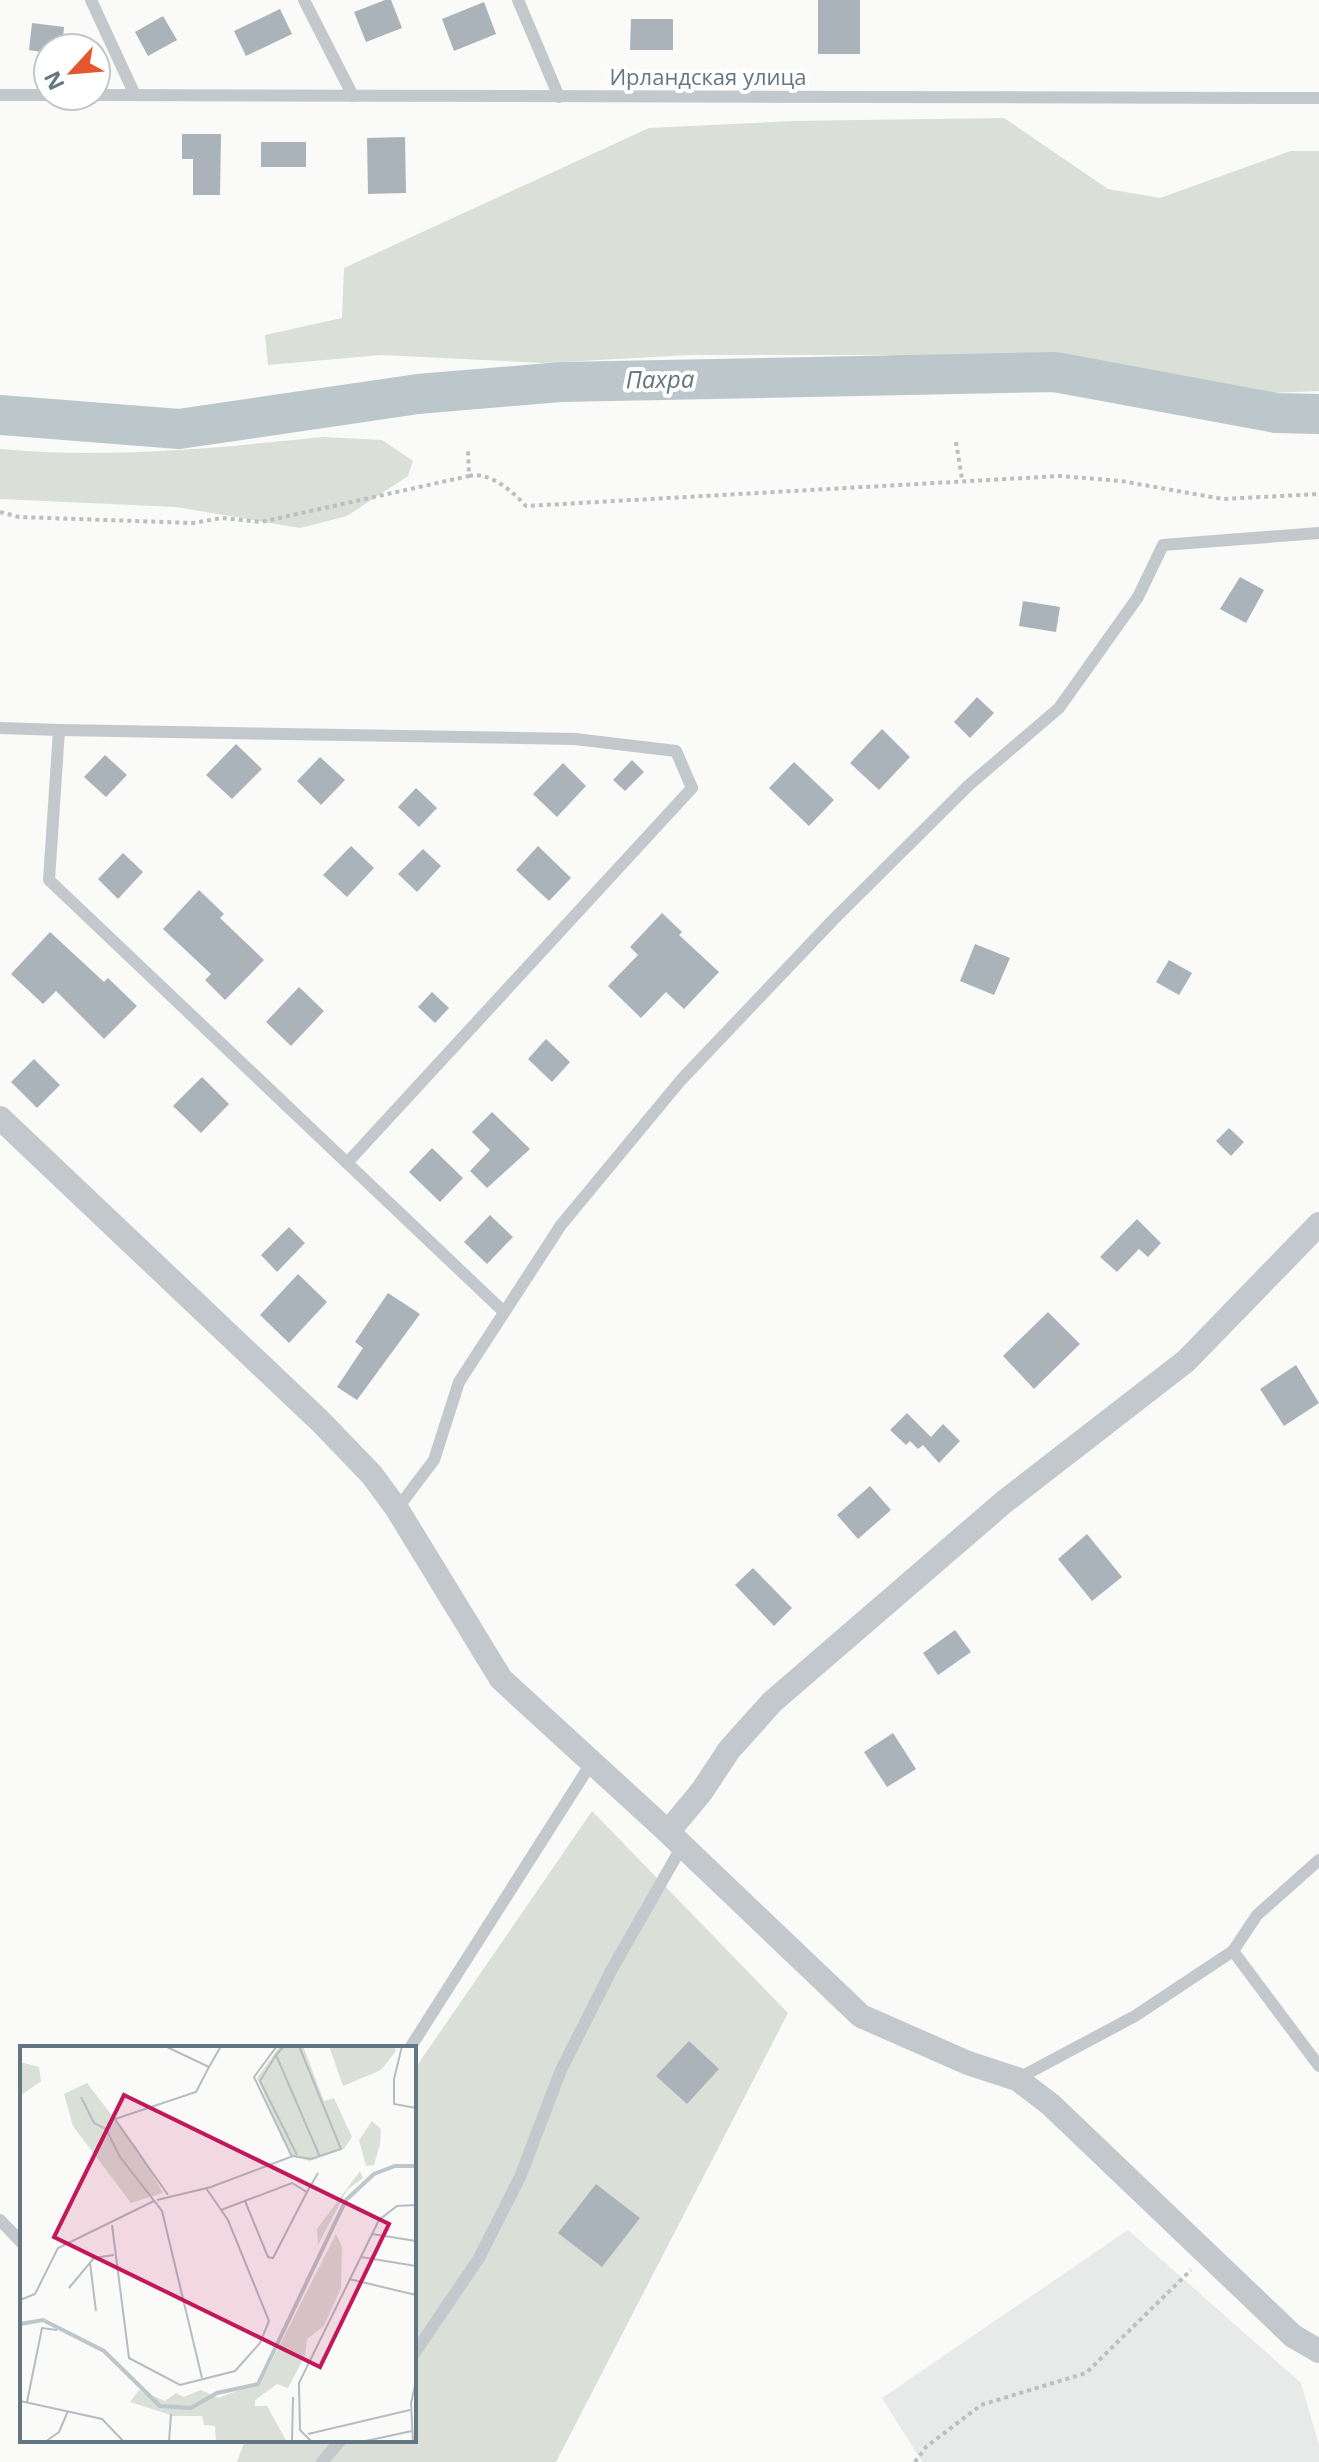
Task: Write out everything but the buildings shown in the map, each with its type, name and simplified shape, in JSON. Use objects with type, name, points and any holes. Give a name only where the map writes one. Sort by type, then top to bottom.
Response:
[{"type":"street","points":[[0,1118],[321,1422],[372,1475],[397,1509],[501,1679],[861,2016],[968,2063],[1017,2079],[1050,2104],[1293,2336],[1319,2351]]},
{"type":"street","points":[[675,1840],[729,1750],[772,1702],[1004,1502],[1186,1361],[1319,1224]]},
{"type":"lane","points":[[91,0],[135,95]]},
{"type":"lane","points":[[304,0],[353,96]]},
{"type":"lane","points":[[518,0],[559,97]]},
{"type":"lane","points":[[0,95],[32,95]]},
{"type":"lane","name":"Ирландская улица","points":[[112,95],[1319,98]]},
{"type":"lane","points":[[397,1509],[434,1460],[459,1382],[561,1225],[681,1080],[833,920],[957,797],[1059,708],[1138,597],[1163,545],[1319,533]]},
{"type":"lane","points":[[0,728],[575,739],[676,751],[692,788],[347,1163]]},
{"type":"lane","points":[[59,730],[49,880],[504,1312]]},
{"type":"lane","points":[[411,2046],[592,1762]]},
{"type":"lane","points":[[416,2351],[479,2258],[520,2177],[561,2070],[675,1840]]},
{"type":"lane","points":[[1017,2079],[1135,2016],[1233,1951],[1257,1915],[1319,1860]]},
{"type":"lane","points":[[1233,1951],[1319,2066]]},
{"type":"lane","points":[[0,2220],[20,2241]]},
{"type":"lane","points":[[322,2462],[339,2442]]},
{"type":"path","points":[[956,442],[962,479]]},
{"type":"path","points":[[468,451],[469,476]]},
{"type":"path","points":[[0,512],[19,517],[193,523],[222,518],[261,522],[476,475],[509,488],[526,506],[584,500],[679,500],[962,479],[986,482],[1060,476],[1121,481],[1223,499],[1319,494]]},
{"type":"path","points":[[915,2462],[926,2447],[981,2405],[1086,2373],[1207,2255]]},
{"type":"shaded area","points":[[1004,118],[1108,189],[1160,198],[1291,151],[1319,151],[1319,391],[1248,394],[1146,372],[883,355],[690,355],[543,363],[381,355],[268,365],[265,335],[342,318],[344,268],[649,128],[793,121]]},
{"type":"shaded area","points":[[323,437],[382,440],[413,461],[408,476],[347,516],[300,528],[176,507],[0,499],[0,449],[121,452]]},
{"type":"shaded area","points":[[592,1811],[788,2013],[556,2462],[237,2462],[244,2442],[416,2442],[416,2067]]},
{"type":"shaded area","points":[[1128,2230],[1301,2383],[1319,2445],[1319,2462],[922,2462],[882,2398]]},
{"type":"waterway","name":"Пахра","points":[[0,415],[179,429],[418,394],[561,382],[1055,372],[1276,413],[1319,414]]}]
